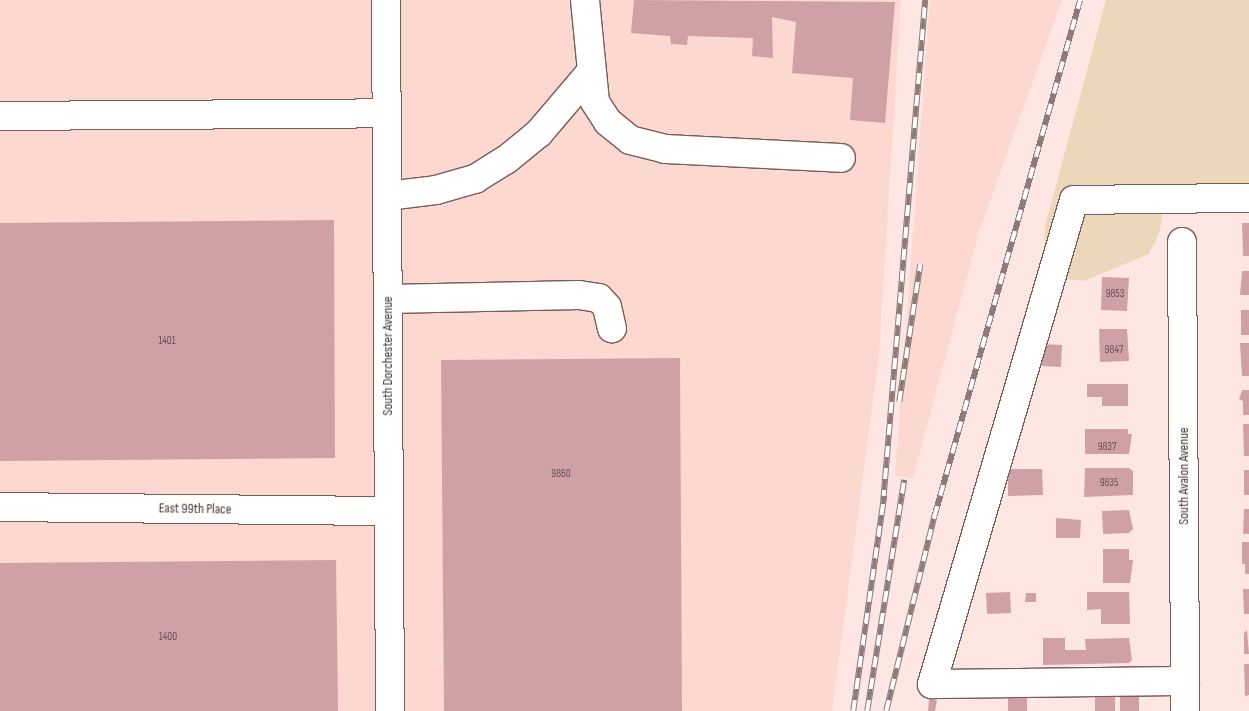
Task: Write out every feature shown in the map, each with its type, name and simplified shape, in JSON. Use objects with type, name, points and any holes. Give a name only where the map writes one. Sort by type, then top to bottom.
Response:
[{"type":"street","name":"South Dorchester Avenue","points":[[386,0],[390,711]]},
{"type":"street","points":[[585,0],[595,102],[608,122],[630,140],[665,149],[841,158]]},
{"type":"street","points":[[387,196],[436,190],[475,179],[506,160],[539,133],[591,72]]},
{"type":"street","points":[[0,116],[387,113]]},
{"type":"street","points":[[1185,681],[932,684],[1074,200],[1249,198]]},
{"type":"street","name":"South Avalon Avenue","points":[[1182,242],[1185,711]]},
{"type":"street","points":[[388,299],[579,295],[599,298],[607,308],[612,328]]},
{"type":"street","name":"East 99th Place","points":[[0,507],[389,511]]},
{"type":"shaded area","points":[[0,0],[901,0],[879,355],[832,711],[0,711]]},
{"type":"shaded area","points":[[930,0],[1062,0],[979,232],[913,478],[895,476]]},
{"type":"shaded area","points":[[1106,0],[1249,0],[1249,190],[1163,209],[1160,231],[1149,254],[1084,281],[1065,279],[1044,255],[1045,226]]},
{"type":"building","points":[[634,0],[895,2],[885,123],[850,120],[853,78],[792,73],[796,22],[772,17],[773,58],[752,56],[753,38],[688,36],[687,45],[671,44],[670,36],[631,33]]},
{"type":"building","points":[[334,220],[335,458],[0,461],[0,223]]},
{"type":"building","points":[[1242,223],[1249,223],[1249,256],[1243,256]]},
{"type":"building","points":[[1242,271],[1249,271],[1249,295],[1240,295]]},
{"type":"building","points":[[1102,277],[1129,278],[1127,311],[1101,310]]},
{"type":"building","points":[[1241,310],[1249,310],[1249,335],[1241,335]]},
{"type":"building","points":[[1099,329],[1127,329],[1129,361],[1100,362]]},
{"type":"building","points":[[1240,343],[1249,343],[1249,376],[1242,376]]},
{"type":"building","points":[[1043,344],[1062,345],[1061,367],[1042,366]]},
{"type":"building","points":[[680,358],[682,711],[444,711],[441,360]]},
{"type":"building","points":[[1087,384],[1128,384],[1128,406],[1102,406],[1102,397],[1087,397]]},
{"type":"building","points":[[1242,390],[1249,390],[1249,415],[1243,415],[1243,401],[1239,399]]},
{"type":"building","points":[[1243,424],[1249,424],[1249,456],[1244,456]]},
{"type":"building","points":[[1085,429],[1128,429],[1128,434],[1132,434],[1129,454],[1085,454]]},
{"type":"building","points":[[1085,468],[1129,468],[1133,471],[1133,495],[1084,497]]},
{"type":"building","points":[[1008,469],[1042,469],[1043,495],[1008,496]]},
{"type":"building","points":[[1244,470],[1249,470],[1249,495],[1244,495]]},
{"type":"building","points":[[1244,509],[1249,509],[1249,534],[1243,534]]},
{"type":"building","points":[[1129,510],[1133,529],[1129,533],[1103,534],[1102,511]]},
{"type":"building","points":[[1056,518],[1081,520],[1080,538],[1056,538]]},
{"type":"building","points":[[1242,542],[1249,542],[1249,574],[1245,574],[1245,564],[1242,564]]},
{"type":"building","points":[[1103,549],[1129,549],[1129,560],[1133,560],[1130,583],[1103,583]]},
{"type":"building","points":[[336,560],[338,711],[0,711],[0,563]]},
{"type":"building","points":[[1243,589],[1249,589],[1249,614],[1244,614]]},
{"type":"building","points":[[1010,592],[1011,613],[987,614],[986,593]]},
{"type":"building","points":[[1087,592],[1129,592],[1130,624],[1101,624],[1101,609],[1087,610]]},
{"type":"building","points":[[1026,593],[1036,593],[1036,602],[1025,602]]},
{"type":"building","points":[[1247,630],[1249,654],[1244,654],[1244,633]]},
{"type":"building","points":[[1043,638],[1065,638],[1065,650],[1086,650],[1085,639],[1129,638],[1132,660],[1129,663],[1043,665]]},
{"type":"building","points":[[1244,664],[1249,664],[1249,695],[1245,696]]},
{"type":"building","points":[[1120,690],[1139,691],[1139,711],[1120,711]]},
{"type":"building","points":[[1115,692],[1115,711],[1095,711],[1095,693]]},
{"type":"building","points":[[1008,696],[1027,696],[1027,711],[1008,711]]},
{"type":"building","points":[[929,699],[937,700],[935,711],[928,711]]},
{"type":"railway","points":[[883,501],[925,0]]},
{"type":"railway","points":[[886,711],[934,517],[1080,0]]},
{"type":"railway","points":[[899,402],[920,265]]},
{"type":"railway","points":[[867,711],[904,480]]},
{"type":"railway","points":[[853,711],[884,496]]}]
